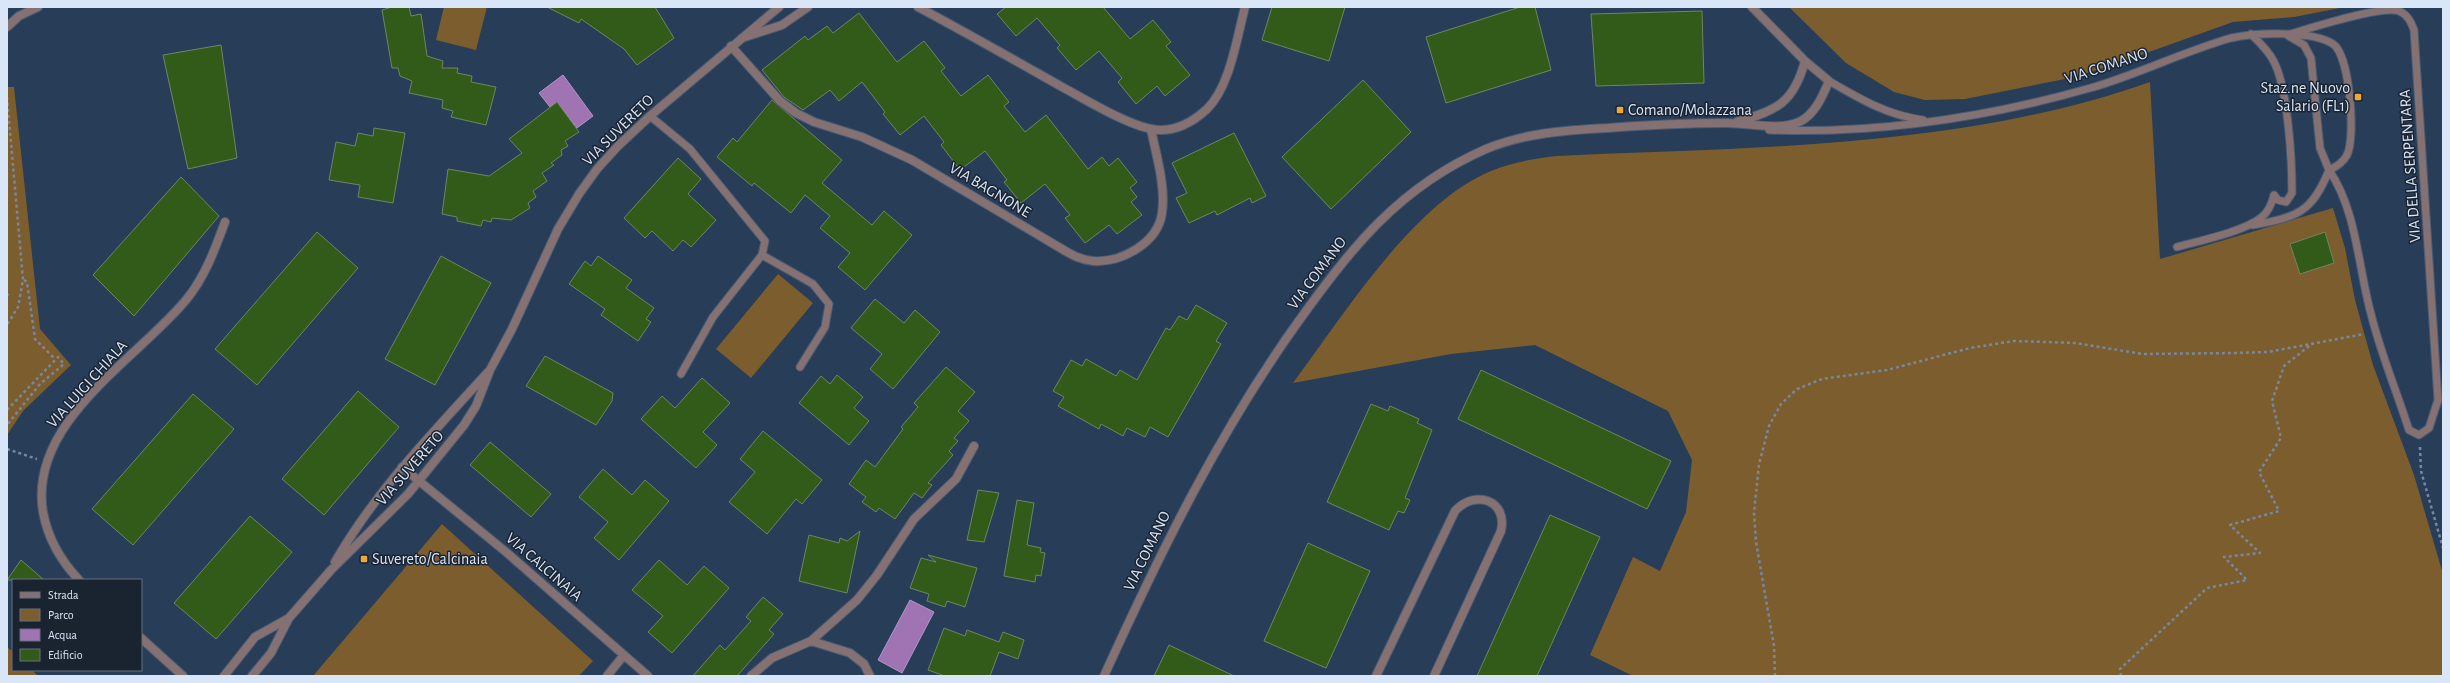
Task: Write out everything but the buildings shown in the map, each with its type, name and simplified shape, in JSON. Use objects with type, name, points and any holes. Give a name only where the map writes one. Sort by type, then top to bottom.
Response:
[{"type":"street","points":[[16,7],[19,16]]},
{"type":"street","points":[[7,27],[19,16],[38,7]]},
{"type":"street","name":"VIA SUVERETO","points":[[757,24],[768,7]]},
{"type":"street","name":"VIA SUVERETO","points":[[252,676],[271,653],[288,618],[331,570],[374,530],[420,481],[464,425],[476,406],[490,370],[512,329],[552,242],[571,206],[607,157],[650,116],[739,39],[779,7]]},
{"type":"street","points":[[739,39],[777,28],[808,7]]},
{"type":"street","points":[[918,7],[1091,102],[1135,124],[1151,129],[1170,129],[1182,126],[1194,119],[1211,104],[1228,69],[1244,7]]},
{"type":"street","points":[[1752,7],[1805,61],[1829,81]]},
{"type":"street","name":"VIA BAGNONE","points":[[731,46],[780,101],[796,113],[814,122],[862,137],[912,160],[1062,249],[1086,260],[1102,261],[1129,253],[1148,240],[1157,228],[1162,214],[1162,196],[1151,129]]},
{"type":"street","points":[[1729,123],[1761,115],[1778,108],[1796,85],[1805,61]]},
{"type":"street","name":"VIA COMANO","points":[[1104,676],[1155,564],[1216,450],[1288,336],[1352,250],[1380,220],[1433,178],[1468,157],[1506,142],[1570,130],[1729,123],[1774,126],[1799,122],[1812,112],[1829,81]]},
{"type":"street","name":"VIA LUIGI CHIALA","points":[[78,579],[56,551],[47,528],[42,494],[46,462],[60,433],[70,420],[120,365],[187,298],[207,265],[225,222]]},
{"type":"street","name":"VIA SUVERETO","points":[[331,570],[367,511],[402,467],[490,370]]},
{"type":"street","points":[[751,676],[772,658],[811,641],[857,600],[877,576],[914,520],[956,479],[974,446]]},
{"type":"street","name":"VIA CALCINAIA","points":[[402,467],[506,552],[648,676]]},
{"type":"street","points":[[1376,676],[1455,511],[1470,500],[1488,501],[1497,507],[1500,513],[1503,520],[1501,531],[1434,676]]},
{"type":"street","name":"VIA SUVERETO","points":[[224,676],[256,637],[288,618]]},
{"type":"street","points":[[142,639],[183,676]]},
{"type":"street","points":[[811,641],[850,652],[864,664],[870,676]]},
{"type":"street","points":[[607,676],[624,655]]},
{"type":"lane","name":"VIA DELLA SERPENTARA","points":[[2287,35],[2359,16],[2393,10],[2406,15],[2414,30],[2438,400],[2429,428],[2419,435]]},
{"type":"lane","name":"VIA COMANO","points":[[1729,123],[1755,129],[1802,130],[1880,128],[1931,121],[2031,103],[2095,87],[2212,43],[2251,34],[2287,35]]},
{"type":"lane","points":[[2245,227],[2266,214],[2274,195],[2278,200],[2286,202],[2290,198],[2292,191],[2282,83],[2273,59],[2251,34]]},
{"type":"lane","points":[[2287,35],[2304,45],[2311,58],[2320,148],[2329,170],[2340,188],[2347,207],[2376,331],[2409,430],[2419,435]]},
{"type":"lane","points":[[2177,247],[2245,227],[2282,219],[2305,209],[2318,195],[2329,170],[2343,162],[2350,144],[2344,62],[2338,48],[2328,41],[2287,35]]},
{"type":"lane","name":"VIA COMANO","points":[[1829,81],[1865,101],[1896,115],[1931,121]]},
{"type":"lane","points":[[650,116],[690,149],[765,241],[762,255],[713,317],[681,374]]},
{"type":"lane","points":[[762,255],[813,284],[829,304],[825,327],[800,367]]},
{"type":"path","points":[[7,97],[24,280],[18,307],[7,325]]},
{"type":"path","points":[[24,280],[27,282],[35,339],[55,359]]},
{"type":"path","points":[[1775,676],[1774,646],[1756,542],[1754,513],[1759,464],[1769,426],[1781,404],[1797,389],[1822,380],[1887,370],[1970,348],[2014,342],[2076,343],[2142,354],[2268,352],[2376,331]]},
{"type":"path","points":[[2121,676],[2120,669],[2207,588],[2247,580],[2224,557],[2260,553],[2230,525],[2279,511],[2259,472],[2281,438],[2272,401],[2284,366],[2314,343]]},
{"type":"path","points":[[7,410],[58,356],[64,364],[40,384],[7,424]]},
{"type":"path","points":[[2419,435],[2421,471],[2443,548]]},
{"type":"path","points":[[7,449],[46,462]]},
{"type":"green space","points":[[444,7],[487,7],[476,50],[436,40]]},
{"type":"green space","points":[[1789,7],[2345,7],[2294,17],[2233,22],[2107,67],[2070,78],[1965,99],[1925,100],[1894,92],[1846,63]]},
{"type":"green space","points":[[2150,82],[2160,259],[2333,208],[2345,248],[2355,300],[2373,365],[2414,475],[2443,574],[2443,676],[1633,676],[1590,655],[1633,557],[1660,571],[1686,512],[1692,460],[1668,411],[1535,345],[1451,354],[1293,383],[1357,295],[1407,234],[1434,208],[1462,187],[1491,171],[1507,165],[1556,156],[1781,146],[1856,141],[1931,132],[2005,121],[2078,104]]},
{"type":"green space","points":[[7,87],[14,87],[40,329],[71,365],[23,411],[7,435]]},
{"type":"green space","points":[[778,274],[813,303],[751,378],[716,349]]},
{"type":"green space","points":[[442,524],[593,661],[579,676],[313,676]]},
{"type":"green space","points":[[7,647],[12,651],[12,671],[33,671],[38,676],[7,676]]},
{"type":"water","points":[[563,75],[593,116],[577,128],[557,102],[550,107],[539,93]]},
{"type":"water","points":[[910,600],[934,612],[902,673],[878,660]]},
{"type":"place","name":"Staz.ne Nuovo Salario (FL1)","points":[[2358,97]]},
{"type":"place","name":"Comano/Molazzana","points":[[1620,110]]},
{"type":"place","name":"Suvereto/Calcinaia","points":[[364,559]]}]
